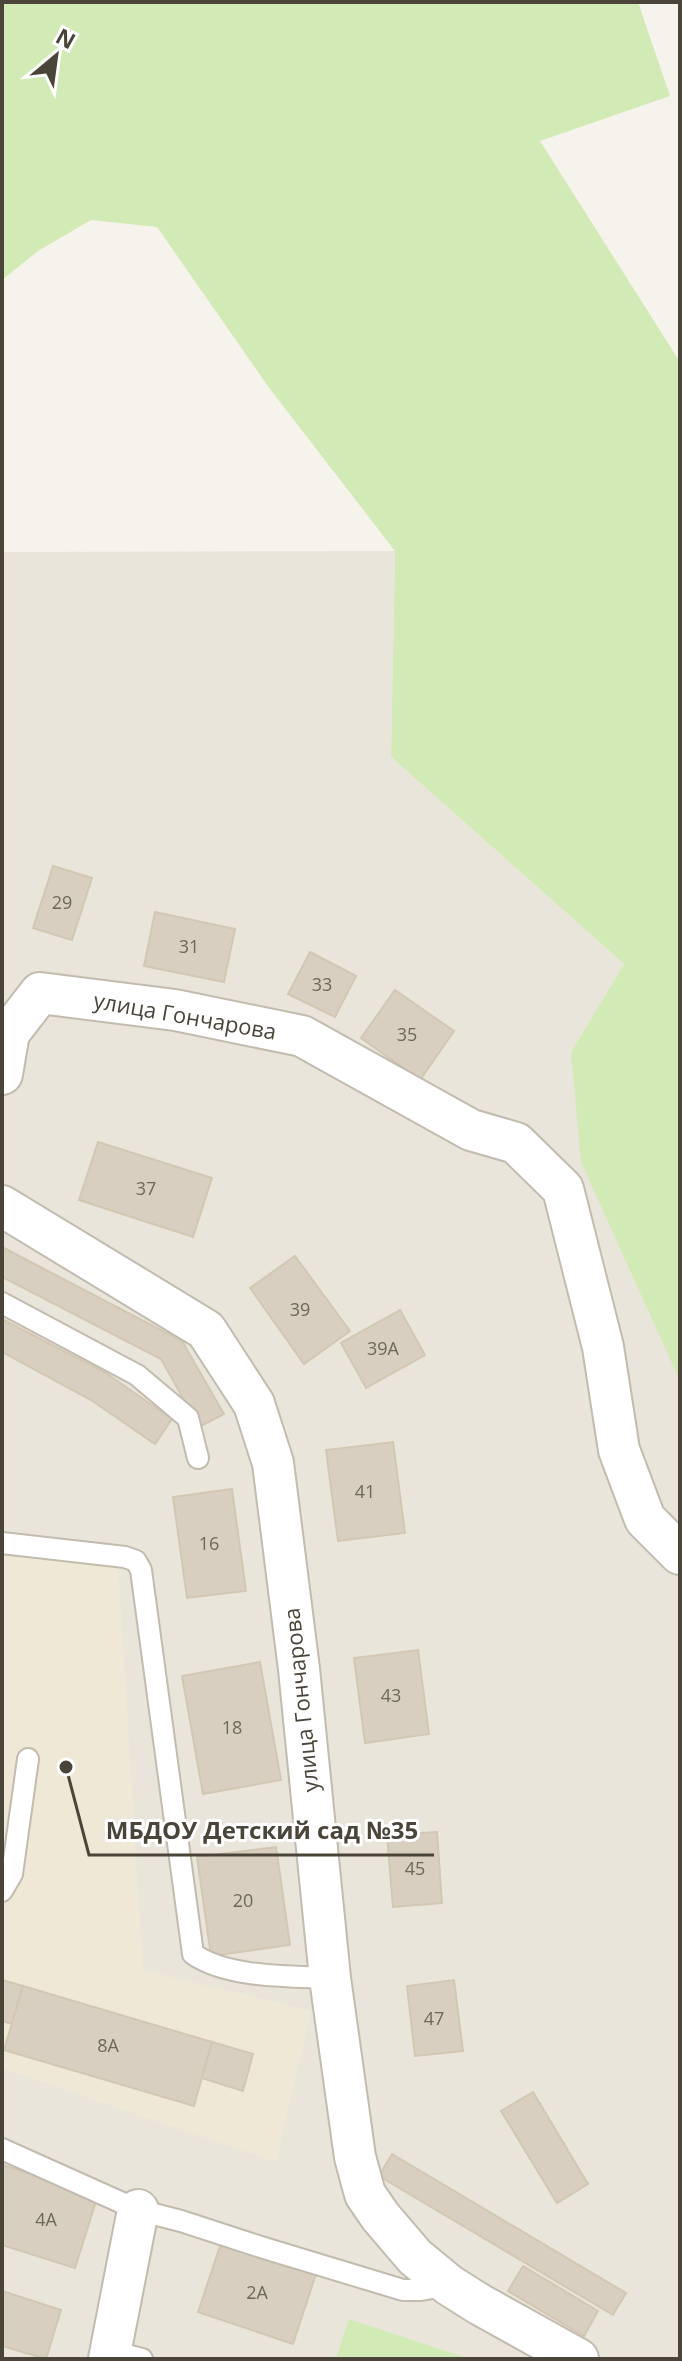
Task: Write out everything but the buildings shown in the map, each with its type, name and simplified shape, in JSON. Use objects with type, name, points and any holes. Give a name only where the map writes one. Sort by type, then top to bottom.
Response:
[{"type":"street","name":"улица Гончарова","points":[[2,1074],[9,1033],[40,993],[175,1010],[302,1036],[471,1130],[516,1143],[563,1189],[603,1347],[619,1450],[645,1519],[680,1554]]},
{"type":"street","name":"улица Гончарова","points":[[2,1206],[206,1330],[254,1404],[273,1463],[299,1669],[330,1978],[355,2157],[365,2194],[415,2257],[449,2285],[578,2359]]},
{"type":"street","points":[[120,2356],[138,2210]]},
{"type":"lane","points":[[2,1303],[137,1375],[188,1418],[198,1458]]},
{"type":"lane","points":[[2,1543],[125,1557],[136,1561],[141,1570],[193,1954],[202,1960],[260,1974],[330,1978]]},
{"type":"lane","points":[[2,1891],[12,1874],[28,1759]]},
{"type":"lane","points":[[2,2149],[138,2210],[403,2290],[449,2285]]},
{"type":"shaded area","points":[[395,551],[391,757],[624,964],[571,1052],[680,1381],[680,2359],[2,2359],[2,552]]},
{"type":"shaded area","points":[[2,1556],[118,1564],[143,1970],[311,2011],[276,2162],[2,2068]]},
{"type":"green space","points":[[2,2],[638,2],[670,96],[540,141],[680,362],[680,1381],[581,1162],[571,1052],[624,964],[391,757],[395,551],[270,389],[157,227],[91,220],[38,251],[2,280]]},
{"type":"green space","points":[[349,2319],[470,2359],[336,2359]]},
{"type":"place","name":"МБДОУ Детский сад №35","points":[[66,1767]]}]
